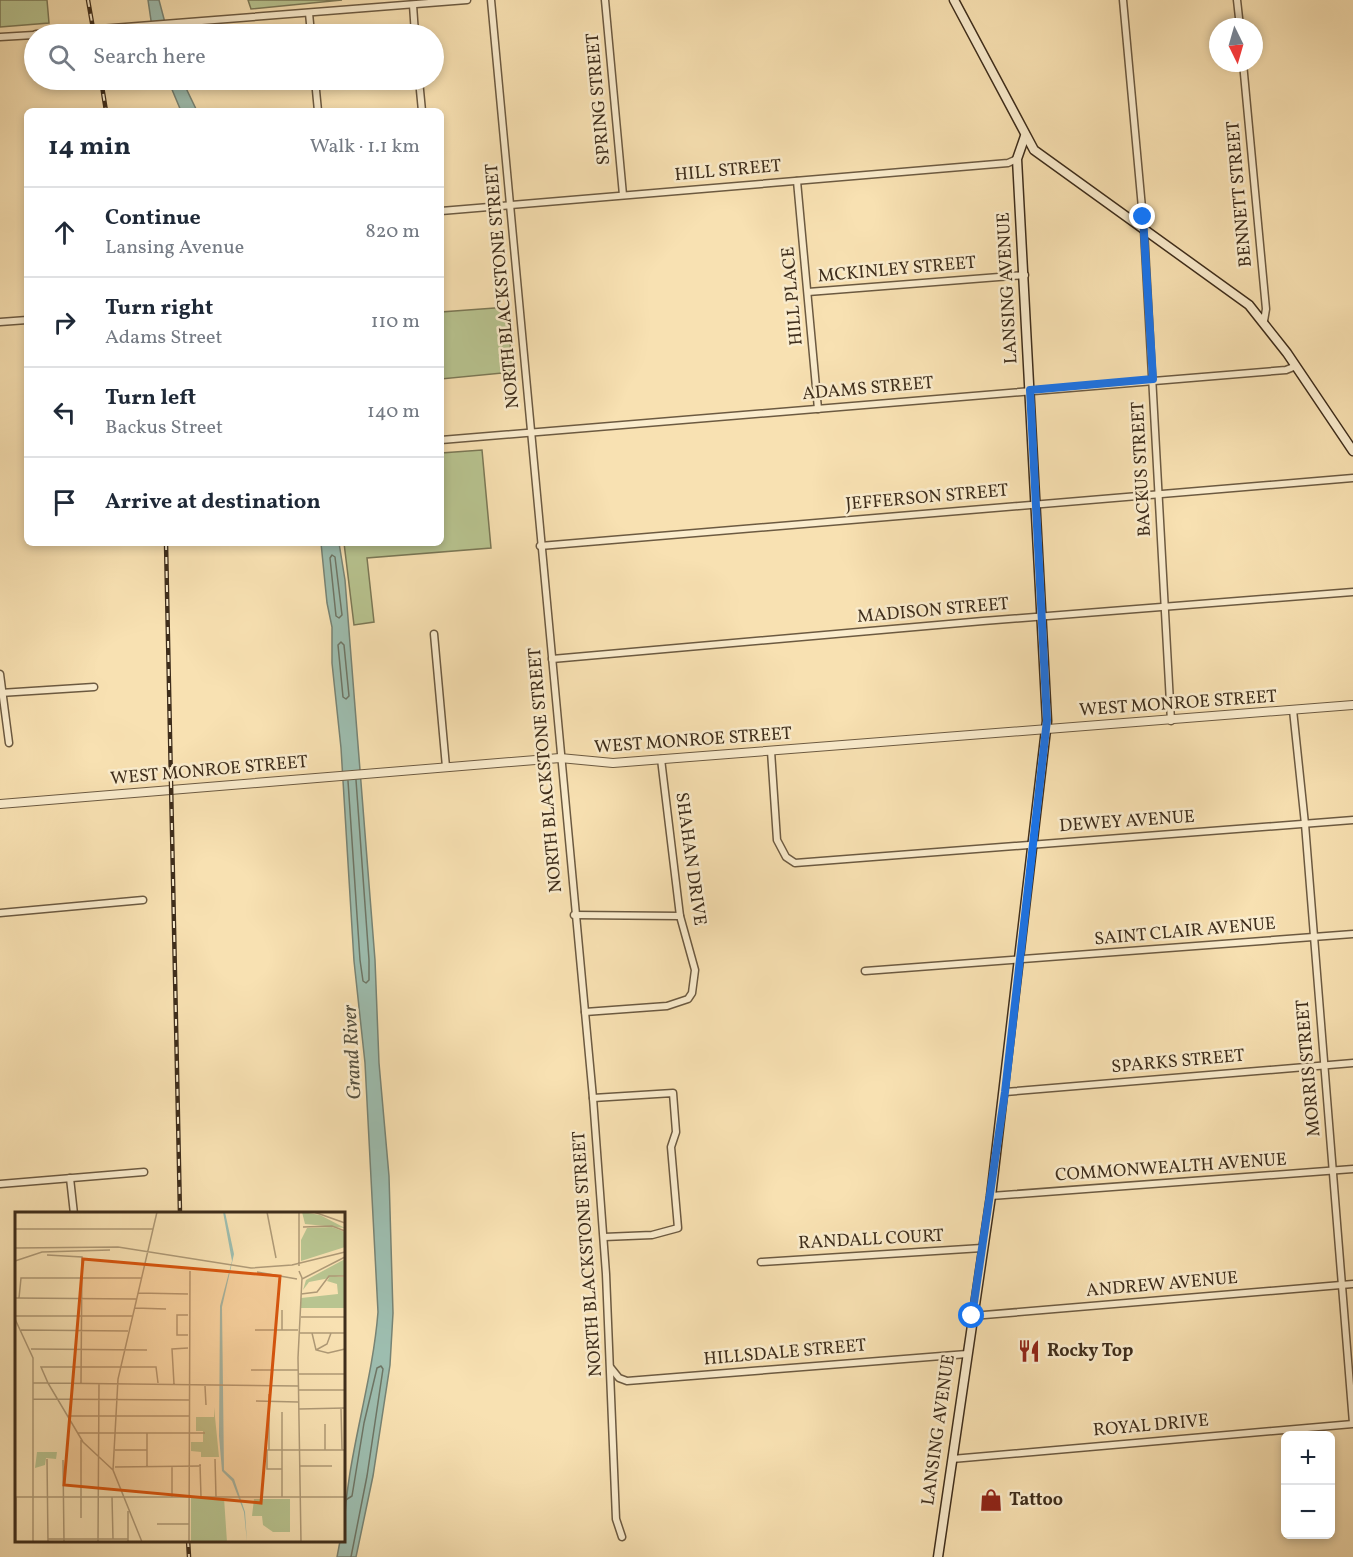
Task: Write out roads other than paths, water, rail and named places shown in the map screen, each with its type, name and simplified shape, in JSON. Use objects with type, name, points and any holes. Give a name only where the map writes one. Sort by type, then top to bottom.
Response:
[{"type":"main road","points":[[954,0],[1034,150],[1243,299],[1264,321],[1353,451]]},
{"type":"main road","name":"LANSING AVENUE","points":[[938,1557],[1005,1092],[1045,730],[1042,617],[1017,159],[1025,136]]},
{"type":"street","points":[[170,24],[467,0]]},
{"type":"street","name":"NORTH BLACKSTONE STREET","points":[[491,0],[574,915],[585,1012],[604,1237],[616,1519],[617,1531],[622,1537]]},
{"type":"street","name":"SPRING STREET","points":[[605,0],[623,195]]},
{"type":"street","name":"BACKUS STREET","points":[[1123,0],[1144,230],[1171,721]]},
{"type":"street","points":[[1237,0],[1239,18]]},
{"type":"street","points":[[413,4],[414,24]]},
{"type":"street","points":[[309,13],[310,24]]},
{"type":"street","points":[[0,37],[24,36]]},
{"type":"street","name":"BENNETT STREET","points":[[1244,72],[1266,309],[1264,321]]},
{"type":"street","points":[[316,90],[318,108]]},
{"type":"street","points":[[420,90],[422,108]]},
{"type":"street","name":"HILL STREET","points":[[444,211],[1008,163],[1017,159]]},
{"type":"street","name":"HILL PLACE","points":[[797,181],[818,409]]},
{"type":"street","name":"MCKINLEY STREET","points":[[808,292],[1025,275]]},
{"type":"street","points":[[0,322],[24,320]]},
{"type":"street","name":"ADAMS STREET","points":[[444,440],[1153,379],[1286,370],[1296,366]]},
{"type":"street","name":"JEFFERSON STREET","points":[[540,546],[1353,478]]},
{"type":"street","name":"MADISON STREET","points":[[552,659],[1353,592]]},
{"type":"street","points":[[434,634],[446,767]]},
{"type":"street","points":[[0,674],[9,743]]},
{"type":"street","points":[[1,693],[94,687]]},
{"type":"street","name":"WEST MONROE STREET","points":[[0,804],[560,758],[613,763],[1353,705]]},
{"type":"street","name":"MORRIS STREET","points":[[1293,710],[1305,824],[1353,1423]]},
{"type":"street","name":"DEWEY AVENUE","points":[[771,751],[777,840],[786,857],[795,863],[1353,820]]},
{"type":"street","name":"SHAHAN DRIVE","points":[[585,1012],[667,1006],[688,999],[694,986],[695,970],[680,916],[661,759]]},
{"type":"street","points":[[0,913],[143,900]]},
{"type":"street","points":[[574,915],[680,916]]},
{"type":"street","name":"SAINT CLAIR AVENUE","points":[[865,971],[1353,934]]},
{"type":"street","name":"SPARKS STREET","points":[[1005,1092],[1353,1063]]},
{"type":"street","points":[[592,1098],[673,1093],[676,1132],[671,1147],[678,1228],[652,1235],[604,1237]]},
{"type":"street","name":"COMMONWEALTH AVENUE","points":[[991,1196],[1353,1168]]},
{"type":"street","points":[[0,1184],[144,1172]]},
{"type":"street","points":[[70,1178],[74,1212]]},
{"type":"street","name":"RANDALL COURT","points":[[761,1262],[982,1248]]},
{"type":"street","name":"ANDREW AVENUE","points":[[972,1316],[1353,1284]]},
{"type":"street","name":"HILLSDALE STREET","points":[[611,1368],[619,1378],[627,1381],[967,1354]]},
{"type":"street","name":"ROYAL DRIVE","points":[[952,1459],[1353,1423]]},
{"type":"water","points":[[148,0],[159,0],[165,24],[152,24]]},
{"type":"water","points":[[172,90],[187,90],[196,108],[180,108]]},
{"type":"water","name":"Grand River","points":[[321,546],[339,546],[345,580],[375,960],[379,1063],[389,1176],[393,1313],[390,1365],[373,1476],[356,1557],[337,1557],[340,1542],[345,1542],[348,1483],[375,1341],[378,1312],[365,1063],[354,961],[341,748],[332,663],[332,627],[327,603]]},
{"type":"railway","points":[[88,0],[92,24]]},
{"type":"railway","points":[[103,90],[106,108]]},
{"type":"railway","points":[[166,546],[180,1212]]},
{"type":"railway","points":[[188,1542],[189,1557]]},
{"type":"place","name":"Rocky Top","points":[[1029,1351]]},
{"type":"place","name":"Tattoo","points":[[991,1500]]}]
